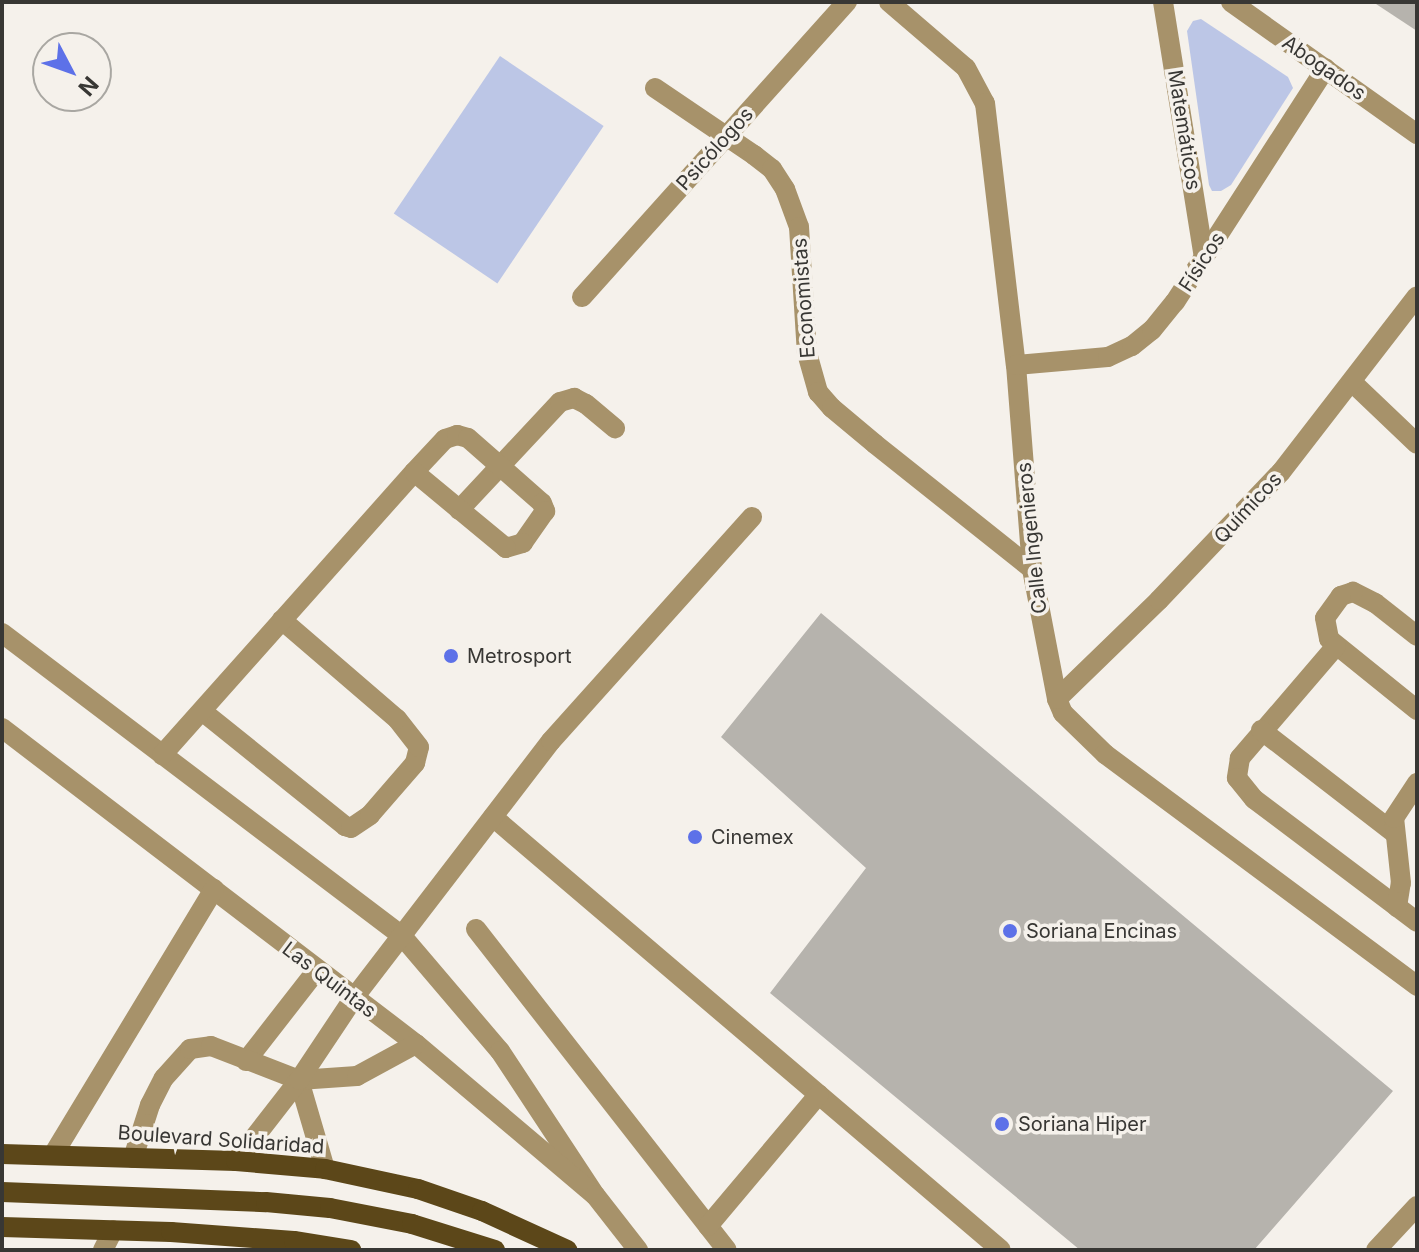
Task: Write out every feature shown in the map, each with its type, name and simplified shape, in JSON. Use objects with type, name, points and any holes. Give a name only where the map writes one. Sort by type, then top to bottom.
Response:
[{"type":"main road","name":"Boulevard Solidaridad","points":[[2,1154],[236,1161],[325,1169],[418,1189],[482,1211],[567,1250]]},
{"type":"main road","points":[[2,1192],[266,1202],[330,1208],[412,1224],[495,1250]]},
{"type":"main road","points":[[2,1227],[294,1241],[351,1250]]},
{"type":"street","name":"Psicólogos","points":[[582,297],[847,2]]},
{"type":"street","name":"Calle Ingenieros","points":[[889,2],[959,60],[977,84],[985,103],[1016,365],[1032,569],[1057,699],[1076,730],[1105,754],[1417,986]]},
{"type":"street","name":"Matemáticos","points":[[1163,2],[1204,258]]},
{"type":"street","name":"Abogados","points":[[1231,2],[1417,134]]},
{"type":"street","name":"Físicos","points":[[1016,365],[1073,363],[1108,357],[1132,346],[1175,302],[1326,68]]},
{"type":"street","name":"Economistas","points":[[655,88],[772,169],[794,207],[802,265],[807,353],[818,392],[875,444],[1032,569]]},
{"type":"street","name":"Químicos","points":[[1057,699],[1230,528],[1281,472],[1353,383],[1417,296]]},
{"type":"street","points":[[1353,383],[1417,444]]},
{"type":"street","points":[[459,510],[560,402],[574,398],[615,428]]},
{"type":"street","points":[[162,755],[414,472],[445,439],[457,435],[468,438],[542,503],[545,511],[523,543],[506,548],[414,472]]},
{"type":"street","points":[[236,1161],[299,1080],[353,999],[551,741],[752,517]]},
{"type":"street","points":[[1417,636],[1366,597],[1349,593],[1341,596],[1325,618],[1326,633],[1336,646],[1417,710]]},
{"type":"street","points":[[202,711],[345,826],[351,828],[370,815],[415,763],[419,747],[397,719],[282,620]]},
{"type":"street","points":[[2,633],[402,936],[500,1051],[595,1195]]},
{"type":"street","points":[[1336,646],[1261,730],[1240,758],[1237,778],[1243,788],[1417,922]]},
{"type":"street","name":"Las Quintas","points":[[2,728],[214,889],[316,971],[416,1044],[595,1195],[638,1250]]},
{"type":"street","points":[[1261,730],[1393,832],[1409,873],[1397,907]]},
{"type":"street","points":[[1393,832],[1399,807],[1417,783]]},
{"type":"street","points":[[493,817],[1001,1250]]},
{"type":"street","points":[[53,1155],[214,889]]},
{"type":"street","points":[[476,929],[727,1250]]},
{"type":"street","points":[[246,1061],[316,971]]},
{"type":"street","points":[[133,1158],[150,1105],[182,1055],[199,1046],[211,1046],[299,1080],[357,1076],[416,1044]]},
{"type":"street","points":[[299,1080],[325,1169]]},
{"type":"street","points":[[708,1226],[819,1094]]},
{"type":"street","points":[[1386,1247],[1417,1206]]},
{"type":"street","points":[[103,1250],[113,1230]]},
{"type":"shaded area","points":[[1201,19],[1288,77],[1293,88],[1231,185],[1221,191],[1212,191],[1209,185],[1187,31],[1193,21]]},
{"type":"shaded area","points":[[500,56],[604,126],[497,283],[394,214]]},
{"type":"building","points":[[1373,2],[1417,2],[1417,31]]},
{"type":"building","name":"Soriana Encinas","points":[[821,613],[1393,1091],[1254,1250],[1080,1250],[770,993],[866,868],[721,737]]},
{"type":"place","name":"Metrosport","points":[[451,656]]},
{"type":"place","name":"Cinemex","points":[[695,837]]},
{"type":"place","name":"Soriana Encinas","points":[[1010,931]]},
{"type":"place","name":"Soriana Hiper","points":[[1002,1124]]}]
